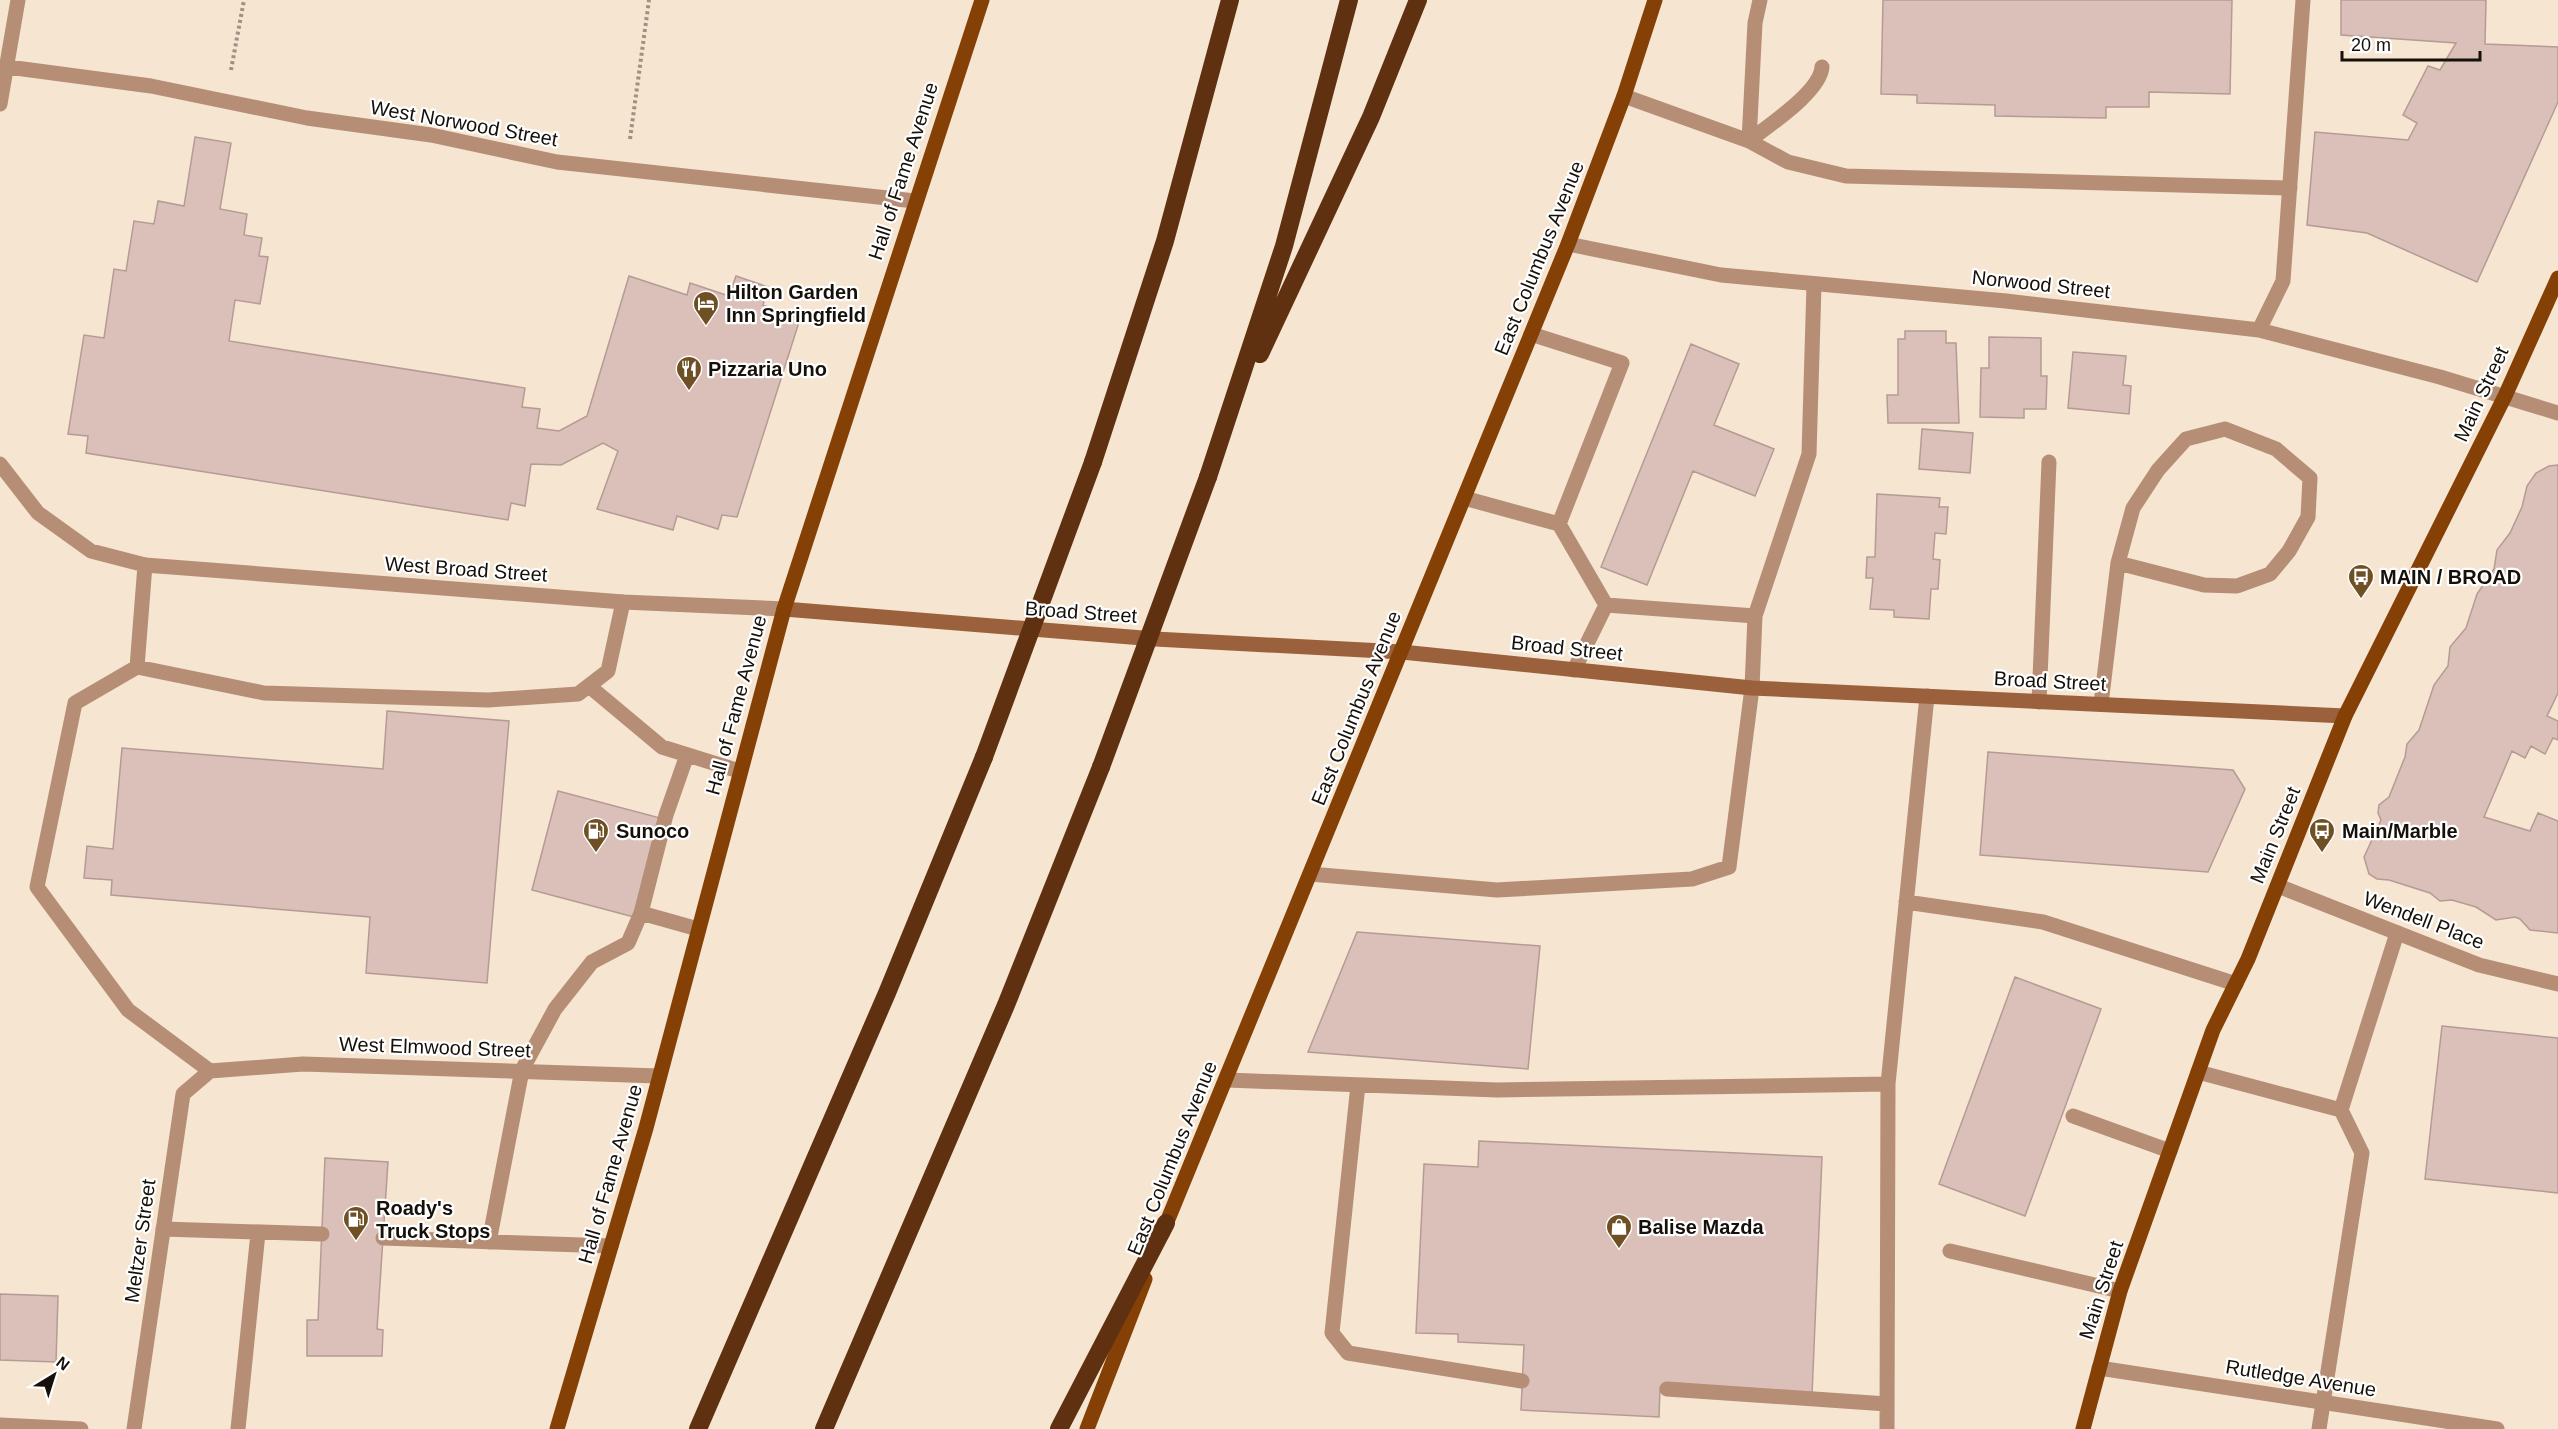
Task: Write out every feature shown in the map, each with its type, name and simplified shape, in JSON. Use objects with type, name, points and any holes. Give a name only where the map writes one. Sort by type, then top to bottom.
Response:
[{"type":"highway","points":[[698,1429],[887,993],[984,757],[1093,462],[1165,241],[1230,0]]},
{"type":"highway","points":[[824,1429],[1001,1016],[1101,767],[1230,418],[1284,246],[1349,0]]},
{"type":"highway","points":[[1230,418],[1371,117],[1418,0]]},
{"type":"highway","points":[[1059,1429],[1166,1223]]},
{"type":"main road","name":"Hall of Fame Avenue","points":[[558,1429],[659,1076],[784,609],[982,0]]},
{"type":"main road","name":"East Columbus Avenue","points":[[1087,1429],[1166,1223],[1227,1080],[1568,244],[1624,96],[1655,0]]},
{"type":"main road","name":"Main Street","points":[[2083,1429],[2120,1291],[2213,1030],[2236,984],[2345,716],[2505,396],[2558,278]]},
{"type":"main road","name":"Broad Street","points":[[784,609],[1155,639],[1402,652],[1752,688],[2345,716]]},
{"type":"street","points":[[0,104],[18,0]]},
{"type":"street","points":[[1749,141],[1755,23],[1760,0]]},
{"type":"street","points":[[2259,330],[2283,281],[2303,0]]},
{"type":"street","name":"West Norwood Street","points":[[8,67],[151,86],[307,118],[431,135],[557,162],[915,201]]},
{"type":"street","points":[[1749,141],[1809,92],[1821,76],[1822,67]]},
{"type":"street","points":[[1624,96],[1749,141],[1788,162],[1846,176],[2290,188]]},
{"type":"street","name":"Norwood Street","points":[[1568,244],[1722,275],[2006,301],[2259,330],[2558,412]]},
{"type":"street","points":[[1310,874],[1497,890],[1692,879],[1729,867],[1752,688],[1755,616],[1809,454],[1814,285]]},
{"type":"street","points":[[1531,334],[1622,363],[1559,524]]},
{"type":"street","points":[[2101,704],[2118,563],[2133,508],[2158,470],[2186,439],[2225,429],[2276,449],[2310,478],[2308,517],[2289,551],[2270,574],[2236,585],[2204,585],[2118,563]]},
{"type":"street","points":[[2039,702],[2049,462]]},
{"type":"street","name":"West Broad Street","points":[[0,464],[38,513],[91,551],[145,565],[622,602],[784,609]]},
{"type":"street","points":[[1464,498],[1559,524],[1606,604]]},
{"type":"street","points":[[137,667],[145,565]]},
{"type":"street","points":[[210,1071],[128,1010],[37,887],[75,704],[137,667],[264,693],[488,700],[578,694],[608,671],[622,602]]},
{"type":"street","points":[[1606,604],[1755,616]]},
{"type":"street","points":[[1574,670],[1606,604]]},
{"type":"street","points":[[589,686],[662,747],[739,771]]},
{"type":"street","points":[[1887,1429],[1888,1084],[1927,696]]},
{"type":"street","points":[[489,1242],[522,1070],[555,1009],[592,962],[628,944],[641,913],[666,815],[687,755]]},
{"type":"street","name":"Wendell Place","points":[[2277,886],[2479,964],[2558,984]]},
{"type":"street","points":[[1906,902],[2043,922],[2236,984]]},
{"type":"street","points":[[641,913],[699,929]]},
{"type":"street","points":[[2319,1429],[2362,1153],[2341,1110],[2397,933]]},
{"type":"street","name":"West Elmwood Street","points":[[210,1071],[303,1064],[659,1076]]},
{"type":"street","name":"Meltzer Street","points":[[135,1429],[183,1094],[210,1071]]},
{"type":"street","points":[[2198,1072],[2341,1110]]},
{"type":"street","points":[[1227,1080],[1497,1090],[1888,1084]]},
{"type":"street","points":[[1358,1085],[1332,1333],[1348,1353],[1522,1381]]},
{"type":"street","points":[[2073,1116],[2170,1151]]},
{"type":"street","points":[[163,1229],[322,1234]]},
{"type":"street","points":[[238,1429],[258,1233]]},
{"type":"street","points":[[383,1238],[611,1246]]},
{"type":"street","points":[[1950,1251],[2120,1291]]},
{"type":"street","name":"Rutledge Avenue","points":[[2099,1368],[2497,1429]]},
{"type":"street","points":[[1667,1389],[1887,1404]]},
{"type":"street","points":[[0,1425],[81,1429]]},
{"type":"path","points":[[225,102],[244,0]]},
{"type":"path","points":[[625,169],[649,0]]},
{"type":"building","points":[[1883,0],[2232,0],[2230,94],[2149,92],[2149,107],[2106,107],[2106,118],[1995,116],[1995,105],[1917,103],[1917,95],[1881,94]]},
{"type":"building","points":[[2341,0],[2486,0],[2485,44],[2558,47],[2558,102],[2477,282],[2367,233],[2307,225],[2315,132],[2408,140],[2417,123],[2403,115],[2428,66],[2440,70],[2456,43],[2341,35]]},
{"type":"building","name":"Hilton Garden Inn Springfield","points":[[195,137],[231,143],[220,209],[247,214],[244,235],[262,238],[259,256],[268,257],[260,304],[235,300],[229,341],[525,388],[522,407],[540,409],[537,428],[559,431],[587,416],[629,276],[687,295],[690,283],[729,296],[736,276],[768,287],[763,305],[800,319],[737,517],[722,515],[718,529],[677,516],[673,530],[597,509],[618,451],[603,443],[561,465],[531,464],[525,506],[511,503],[508,520],[86,453],[88,436],[68,434],[84,335],[104,338],[114,269],[126,271],[134,221],[154,224],[158,201],[184,206]]},
{"type":"building","points":[[1905,331],[1946,331],[1946,343],[1956,343],[1959,423],[1888,423],[1887,395],[1898,395],[1898,339],[1905,339]]},
{"type":"building","points":[[1989,337],[2041,338],[2041,376],[2047,376],[2046,409],[2024,409],[2024,418],[1980,417],[1981,368],[1989,368]]},
{"type":"building","points":[[1691,344],[1739,364],[1714,425],[1774,449],[1755,496],[1693,471],[1647,585],[1601,567]]},
{"type":"building","points":[[2073,352],[2126,356],[2123,385],[2131,386],[2129,414],[2068,408]]},
{"type":"building","points":[[1922,429],[1973,433],[1970,473],[1919,469]]},
{"type":"building","points":[[2558,465],[2558,693],[2547,716],[2558,721],[2558,740],[2553,738],[2545,754],[2531,746],[2525,758],[2512,751],[2484,817],[2530,831],[2538,813],[2558,821],[2558,933],[2530,930],[2515,917],[2496,920],[2476,907],[2452,900],[2440,901],[2430,893],[2389,880],[2377,879],[2369,874],[2364,857],[2381,820],[2378,813],[2379,805],[2389,797],[2405,757],[2407,744],[2419,730],[2434,685],[2448,666],[2450,647],[2466,628],[2477,594],[2494,569],[2497,550],[2510,533],[2522,507],[2527,486],[2536,473],[2549,466]]},
{"type":"building","points":[[1877,494],[1940,498],[1939,507],[1948,507],[1946,534],[1935,533],[1933,559],[1940,560],[1938,589],[1931,589],[1929,619],[1894,617],[1894,610],[1870,609],[1873,578],[1866,578],[1867,557],[1875,557]]},
{"type":"building","points":[[387,711],[509,721],[487,983],[366,973],[370,917],[111,895],[112,880],[84,878],[87,846],[113,849],[122,748],[383,769]]},
{"type":"building","points":[[1988,752],[2233,770],[2245,789],[2208,872],[1980,855]]},
{"type":"building","points":[[558,791],[660,818],[634,917],[532,890]]},
{"type":"building","points":[[1357,932],[1540,946],[1528,1069],[1308,1052]]},
{"type":"building","points":[[2015,977],[2101,1009],[2025,1216],[1939,1184]]},
{"type":"building","points":[[2442,1026],[2558,1038],[2558,1193],[2425,1179]]},
{"type":"building","name":"Balise Mazda","points":[[1479,1141],[1822,1157],[1812,1395],[1660,1388],[1659,1417],[1521,1410],[1524,1345],[1458,1342],[1458,1334],[1416,1333],[1424,1164],[1478,1167]]},
{"type":"building","points":[[325,1158],[388,1162],[377,1329],[383,1330],[382,1356],[307,1356],[307,1320],[318,1320]]},
{"type":"building","points":[[0,1294],[58,1296],[56,1362],[0,1360]]},
{"type":"place","name":"Hilton Garden Inn Springfield","points":[[706,327]]},
{"type":"place","name":"Pizzaria Uno","points":[[689,392]]},
{"type":"place","name":"MAIN / BROAD","points":[[2361,600]]},
{"type":"place","name":"Sunoco","points":[[596,854]]},
{"type":"place","name":"Main/Marble","points":[[2322,854]]},
{"type":"place","name":"Roady's Truck Stops","points":[[356,1242]]},
{"type":"place","name":"Balise Mazda","points":[[1619,1250]]}]
